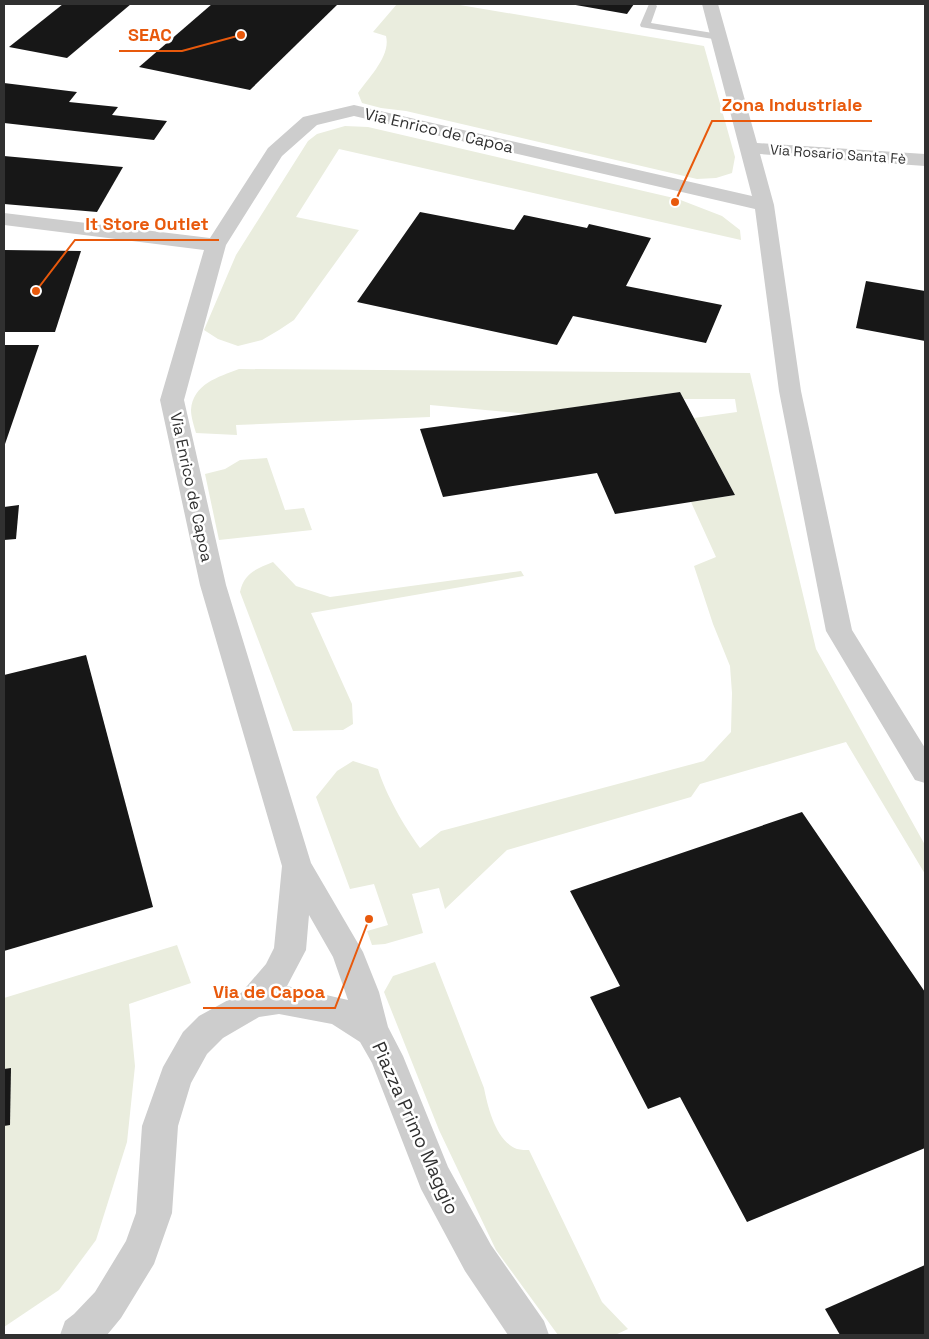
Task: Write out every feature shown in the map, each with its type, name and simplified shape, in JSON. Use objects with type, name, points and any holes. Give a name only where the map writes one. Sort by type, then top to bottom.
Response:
[{"type":"street","points":[[710,4],[764,205],[790,391],[839,631],[925,772]]},
{"type":"street","name":"Via Enrico de Capoa","points":[[372,1031],[363,992],[347,952],[298,866],[213,585],[172,400],[216,245],[275,152],[310,121],[354,110],[764,205]]},
{"type":"street","name":"Via Rosario Santa Fè","points":[[750,148],[925,160]]},
{"type":"street","points":[[4,219],[216,245]]},
{"type":"street","name":"Via Enrico de Capoa","points":[[253,1003],[276,974],[290,950],[298,866]]},
{"type":"street","name":"Piazza Primo Maggio","points":[[79,1335],[88,1328],[108,1305],[141,1251],[154,1213],[160,1126],[175,1078],[195,1043],[211,1027],[253,1003],[279,1000],[339,1011],[372,1031],[386,1056],[434,1177],[478,1258],[530,1335]]},
{"type":"lane","points":[[652,6],[645,25],[719,37]]},
{"type":"shaded area","points":[[397,4],[454,4],[704,46],[735,157],[732,173],[716,178],[697,179],[406,111],[381,108],[362,103],[358,93],[378,66],[387,44],[386,36],[373,32]]},
{"type":"shaded area","points":[[345,126],[368,127],[678,199],[722,216],[740,230],[741,240],[339,149],[296,217],[359,230],[294,320],[262,340],[238,346],[218,339],[204,330],[236,255],[308,141],[317,134]]},
{"type":"shaded area","points":[[239,369],[750,373],[816,649],[925,845],[925,874],[846,742],[700,784],[691,797],[507,850],[445,909],[439,888],[412,894],[423,933],[385,944],[372,945],[367,931],[388,925],[374,884],[350,889],[316,797],[337,771],[353,761],[378,769],[396,810],[420,848],[441,831],[704,761],[731,732],[732,693],[730,666],[713,624],[694,566],[716,557],[691,502],[735,495],[694,418],[737,412],[735,399],[684,399],[680,392],[529,414],[430,405],[430,417],[236,425],[237,435],[196,433],[191,410],[196,394],[208,383]]},
{"type":"shaded area","points":[[267,458],[285,510],[304,508],[312,530],[219,540],[205,474],[225,469],[240,460]]},
{"type":"shaded area","points":[[273,562],[296,586],[330,597],[521,571],[524,576],[311,613],[352,704],[353,724],[343,730],[293,731],[240,592],[244,580],[252,572]]},
{"type":"shaded area","points":[[177,945],[191,983],[129,1004],[135,1066],[127,1142],[96,1240],[59,1290],[4,1327],[4,998]]},
{"type":"shaded area","points":[[435,962],[484,1088],[498,1131],[510,1145],[517,1149],[529,1150],[602,1302],[628,1329],[615,1335],[558,1335],[496,1250],[439,1130],[384,992],[393,976]]},
{"type":"building","points":[[63,4],[131,4],[67,58],[9,47]]},
{"type":"building","points":[[212,4],[338,4],[250,90],[139,67]]},
{"type":"building","points":[[570,4],[634,4],[627,14]]},
{"type":"building","points":[[4,83],[77,92],[69,102],[118,107],[112,115],[167,121],[154,140],[4,123]]},
{"type":"building","points":[[4,156],[123,167],[97,212],[4,204]]},
{"type":"building","points":[[420,212],[514,230],[524,215],[587,228],[589,224],[651,238],[626,286],[722,305],[706,343],[573,316],[557,345],[357,302]]},
{"type":"building","points":[[4,250],[81,251],[55,332],[4,332]]},
{"type":"building","points":[[866,281],[925,291],[925,341],[856,328]]},
{"type":"building","points":[[4,345],[39,345],[4,447]]},
{"type":"building","points":[[680,392],[735,495],[615,514],[597,473],[443,497],[420,429]]},
{"type":"building","points":[[19,505],[16,539],[4,540],[4,507]]},
{"type":"building","points":[[86,655],[153,907],[4,951],[4,675]]},
{"type":"building","points":[[802,812],[925,992],[925,1148],[747,1222],[680,1097],[648,1109],[590,997],[620,986],[570,891]]},
{"type":"building","points":[[11,1068],[10,1125],[4,1126],[4,1069]]},
{"type":"building","points":[[925,1265],[925,1335],[840,1335],[825,1309]]},
{"type":"place","name":"SEAC","points":[[241,35]]},
{"type":"place","name":"Zona Industriale","points":[[675,202]]},
{"type":"place","name":"It Store Outlet","points":[[36,291]]},
{"type":"place","name":"Via de Capoa","points":[[369,919]]}]
